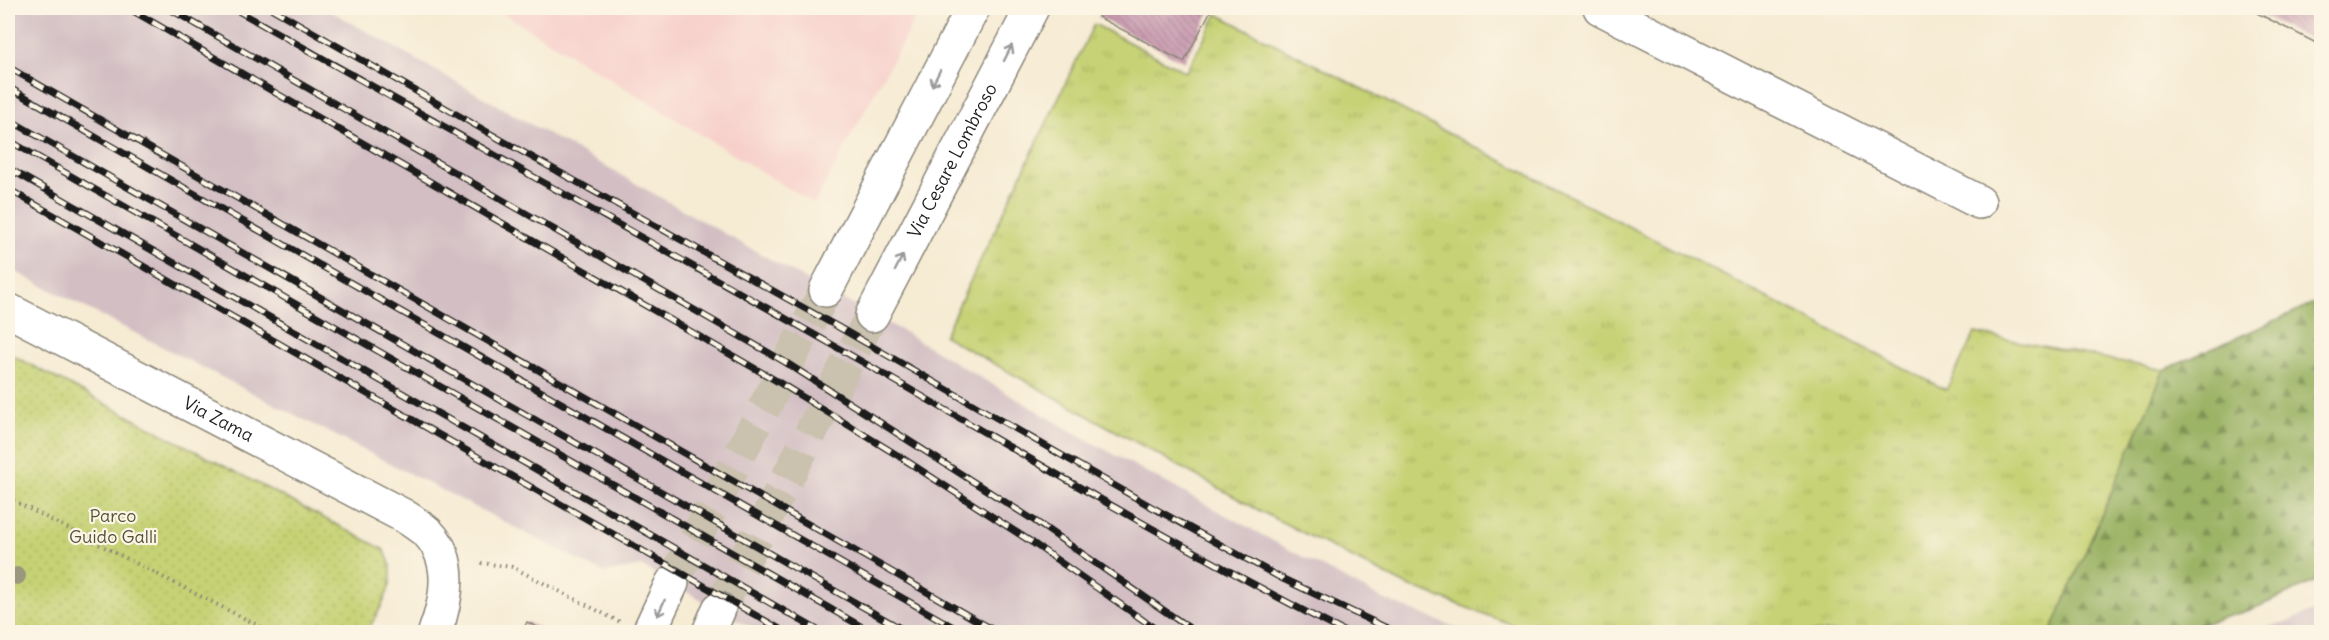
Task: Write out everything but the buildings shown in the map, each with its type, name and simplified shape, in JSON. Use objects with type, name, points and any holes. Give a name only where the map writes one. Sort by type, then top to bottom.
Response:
[{"type":"street","points":[[826,290],[973,8]]},
{"type":"street","name":"Via Cesare Lombroso","points":[[872,315],[1032,8]]},
{"type":"street","points":[[1599,8],[1979,202]]},
{"type":"street","name":"Via Zama","points":[[8,310],[404,516],[428,533],[441,552],[446,569],[444,609],[435,633]]},
{"type":"street","points":[[637,629],[672,584]]},
{"type":"path","points":[[8,498],[271,633]]},
{"type":"path","points":[[481,563],[512,567],[637,629]]},
{"type":"shaded area","points":[[8,8],[325,8],[805,279],[904,332],[1071,431],[1383,599],[1467,632],[759,632],[641,566],[604,573],[8,268]]},
{"type":"shaded area","points":[[494,8],[921,8],[814,204]]},
{"type":"shaded area","points":[[2321,609],[2321,632],[2252,632],[2285,622]]},
{"type":"green space","points":[[1217,14],[1946,390],[1975,333],[2164,370],[2051,632],[1532,632],[1406,585],[1262,512],[944,336],[1094,24],[1186,72]]},
{"type":"green space","points":[[2321,300],[2321,579],[2253,609],[2175,632],[2051,632],[2164,370]]},
{"type":"green space","name":"Parco Guido Galli","points":[[8,353],[383,549],[389,560],[391,571],[388,592],[367,632],[8,632]]},
{"type":"tunnel","points":[[672,583],[826,290]]},
{"type":"tunnel","points":[[719,609],[872,315]]},
{"type":"railway","points":[[128,8],[775,380],[902,458],[1033,543],[1160,632]]},
{"type":"railway","points":[[168,8],[785,362],[1035,521],[1195,632]]},
{"type":"railway","points":[[233,8],[831,344],[1150,527],[1345,632]]},
{"type":"railway","points":[[271,8],[503,141],[840,328],[1150,506],[1279,577],[1395,632]]},
{"type":"railway","points":[[8,67],[997,632]]},
{"type":"railway","points":[[8,87],[962,632]]},
{"type":"railway","points":[[8,119],[907,632]]},
{"type":"railway","points":[[8,140],[871,632]]},
{"type":"railway","points":[[8,168],[821,632]]},
{"type":"railway","points":[[8,189],[785,632]]}]
